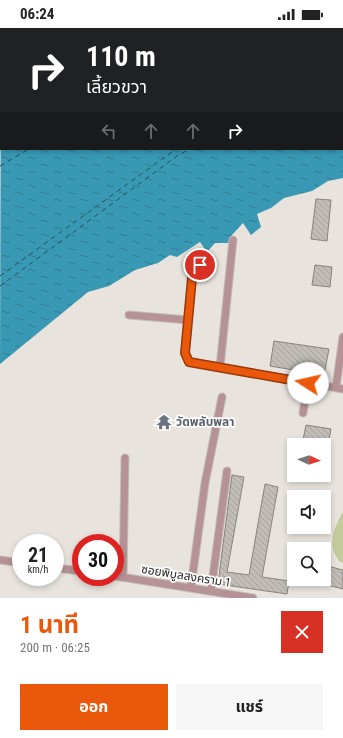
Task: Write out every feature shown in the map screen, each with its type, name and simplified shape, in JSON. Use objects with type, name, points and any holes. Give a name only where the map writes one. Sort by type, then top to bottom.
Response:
[{"type":"street","points":[[220,367],[233,240]]},
{"type":"street","points":[[200,265],[193,271],[185,353],[189,362],[340,388],[343,337]]},
{"type":"street","points":[[129,315],[188,320]]},
{"type":"street","points":[[303,412],[308,383]]},
{"type":"street","points":[[191,588],[205,483],[222,397]]},
{"type":"street","points":[[124,534],[125,458]]},
{"type":"street","points":[[211,591],[227,471]]},
{"type":"street","points":[[0,560],[12,562]]},
{"type":"street","name":"ซอยพิบูลสงคราม 1","points":[[124,578],[253,598]]},
{"type":"green space","points":[[343,511],[343,563],[339,561],[335,554],[332,542],[334,530]]},
{"type":"water","points":[[1,150],[343,150],[343,178],[328,181],[312,191],[284,198],[271,208],[257,214],[261,227],[251,235],[243,223],[232,235],[229,243],[215,243],[207,252],[200,242],[177,257],[170,255],[158,263],[135,270],[109,286],[88,292],[0,364]]},
{"type":"building","points":[[316,199],[331,200],[327,241],[311,239]]},
{"type":"building","points":[[315,265],[332,267],[330,287],[312,285]]},
{"type":"building","points":[[274,341],[329,349],[324,375],[270,366]]},
{"type":"building","points":[[306,425],[331,429],[329,438],[303,438]]},
{"type":"building","points":[[232,475],[244,477],[227,572],[249,575],[265,484],[278,487],[262,577],[287,581],[288,586],[287,594],[218,584]]},
{"type":"building","points":[[331,567],[343,570],[343,589],[331,586]]},
{"type":"ferry route","points":[[0,166],[27,150]]},
{"type":"ferry route","points":[[0,276],[175,150]]},
{"type":"ferry route","points":[[0,286],[177,156],[188,150]]},
{"type":"place","name":"วัดพลับพลา","points":[[164,422]]},
{"type":"route","points":[[200,265],[193,271],[192,278],[185,353],[189,362],[308,383]]}]
